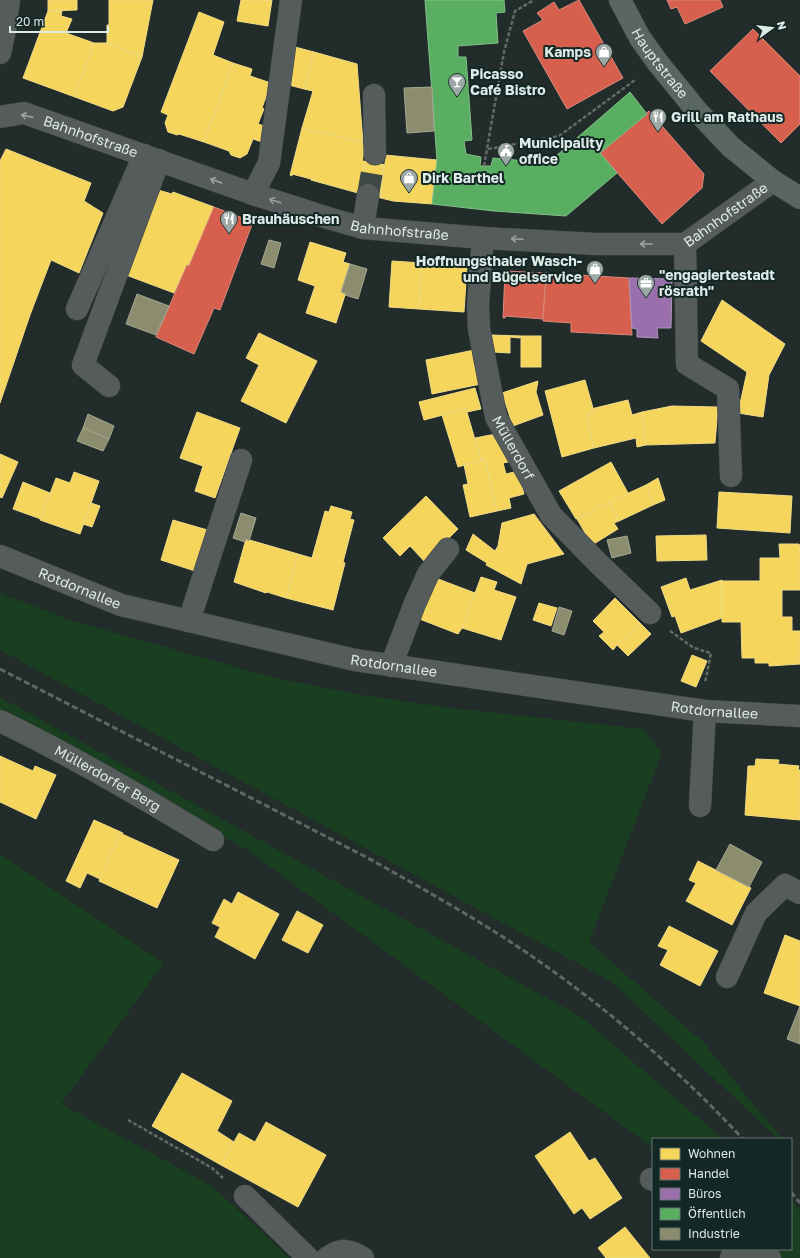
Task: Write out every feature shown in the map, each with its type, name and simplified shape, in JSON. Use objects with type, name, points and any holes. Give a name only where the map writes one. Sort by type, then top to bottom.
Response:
[{"type":"main road","name":"Hauptstraße","points":[[620,0],[640,38],[697,111],[731,147],[773,181],[800,198]]},
{"type":"street","points":[[0,53],[6,30],[9,0]]},
{"type":"street","points":[[253,194],[269,163],[291,0]]},
{"type":"street","points":[[374,95],[375,154]]},
{"type":"street","name":"Bahnhofstraße","points":[[0,117],[24,114],[253,194],[362,228],[483,238],[595,244],[685,244],[773,181]]},
{"type":"street","points":[[77,309],[151,158]]},
{"type":"street","points":[[109,386],[83,365],[151,158]]},
{"type":"street","points":[[362,228],[368,195]]},
{"type":"street","name":"Müllerdorf","points":[[483,238],[478,305],[478,329],[496,417],[551,515],[650,613]]},
{"type":"street","points":[[685,244],[687,364],[728,389],[731,476]]},
{"type":"street","points":[[189,621],[241,460]]},
{"type":"street","points":[[391,666],[415,603],[428,574],[448,549]]},
{"type":"street","name":"Rotdornallee","points":[[0,556],[121,605],[355,660],[705,711],[800,716]]},
{"type":"street","points":[[700,806],[705,711]]},
{"type":"street","name":"Müllerdorfer Berg","points":[[0,721],[32,736],[135,792],[213,840]]},
{"type":"street","points":[[727,977],[756,913],[785,885],[800,893]]},
{"type":"street","points":[[245,1196],[308,1258]]},
{"type":"street","points":[[731,1258],[746,1250]]},
{"type":"street","points":[[762,1250],[770,1258]]},
{"type":"street","points":[[327,1258],[336,1252],[352,1251],[363,1258]]},
{"type":"path","points":[[484,166],[504,52],[516,11],[534,0]]},
{"type":"path","points":[[488,149],[559,136],[658,63]]},
{"type":"path","points":[[650,613],[678,638],[694,648],[711,653],[705,679],[705,711]]},
{"type":"path","points":[[128,1120],[212,1168],[245,1196]]},
{"type":"green space","points":[[0,593],[73,621],[276,678],[362,695],[451,708],[643,729],[662,753],[589,942],[703,1042],[781,1138],[777,1138],[612,982],[0,650]]},
{"type":"green space","points":[[0,697],[580,1016],[722,1138],[652,1138],[652,1147],[246,849],[0,713]]},
{"type":"green space","points":[[0,854],[164,963],[61,1104],[214,1187],[289,1258],[0,1258]]},
{"type":"green space","points":[[792,1199],[800,1211],[800,1258],[782,1258],[773,1250],[792,1250]]},
{"type":"building: Wohnen","points":[[48,0],[77,0],[77,10],[48,11]]},
{"type":"building: Wohnen","points":[[109,0],[153,0],[142,57],[107,43]]},
{"type":"building: Wohnen","points":[[241,0],[272,0],[268,26],[237,21]]},
{"type":"building: Wohnen","points":[[48,11],[62,11],[61,16],[72,19],[66,33],[94,43],[75,97],[23,78]]},
{"type":"building: Wohnen","points":[[199,12],[224,22],[213,55],[233,63],[204,142],[168,132],[165,123],[168,115],[161,112]]},
{"type":"building: Wohnen","points":[[94,43],[107,43],[142,57],[123,107],[113,111],[75,97]]},
{"type":"building: Wohnen","points":[[295,47],[314,52],[304,89],[289,85]]},
{"type":"building: Wohnen","points":[[314,52],[357,64],[363,143],[302,128],[313,91],[304,89]]},
{"type":"building: Wohnen","points":[[233,63],[252,69],[250,76],[271,83],[258,124],[268,127],[262,142],[253,139],[247,154],[240,158],[231,155],[229,151],[204,142]]},
{"type":"building: Wohnen","points":[[302,128],[363,143],[365,168],[358,193],[311,179],[292,174],[292,176],[290,175]]},
{"type":"building: Wohnen","points":[[6,149],[91,183],[84,201],[103,213],[79,273],[51,260],[30,315],[0,403],[0,161]]},
{"type":"building: Wohnen","points":[[364,152],[385,155],[381,198],[358,193],[365,168]]},
{"type":"building: Wohnen","points":[[385,155],[437,160],[432,204],[393,201],[381,198]]},
{"type":"building: Wohnen","points":[[158,190],[172,194],[173,192],[214,207],[189,266],[187,265],[174,293],[126,275]]},
{"type":"building: Wohnen","points":[[310,242],[346,253],[343,262],[350,264],[341,292],[346,294],[336,323],[306,313],[315,286],[298,280]]},
{"type":"building: Wohnen","points":[[392,261],[422,263],[419,309],[389,307]]},
{"type":"building: Wohnen","points":[[422,263],[467,266],[464,312],[419,309]]},
{"type":"building: Wohnen","points":[[722,300],[785,344],[769,375],[763,417],[738,413],[747,372],[701,341]]},
{"type":"building: Wohnen","points":[[259,333],[317,361],[286,423],[241,401],[259,365],[246,358]]},
{"type":"building: Wohnen","points":[[492,335],[521,336],[520,338],[510,337],[510,353],[493,352]]},
{"type":"building: Wohnen","points":[[521,336],[541,336],[541,367],[521,367]]},
{"type":"building: Wohnen","points":[[474,350],[481,384],[432,394],[426,360]]},
{"type":"building: Wohnen","points":[[585,380],[593,408],[591,409],[593,413],[586,415],[594,448],[562,457],[545,391]]},
{"type":"building: Wohnen","points":[[538,381],[536,392],[543,415],[513,426],[502,393]]},
{"type":"building: Wohnen","points":[[475,388],[481,409],[467,412],[466,409],[424,420],[419,402]]},
{"type":"building: Wohnen","points":[[628,400],[632,415],[642,412],[646,445],[637,447],[636,438],[594,448],[586,415],[593,413],[591,409]]},
{"type":"building: Wohnen","points":[[672,406],[718,407],[715,443],[646,445],[642,412]]},
{"type":"building: Wohnen","points":[[466,409],[481,460],[458,467],[442,415]]},
{"type":"building: Wohnen","points":[[197,412],[240,428],[215,498],[195,491],[203,466],[180,458]]},
{"type":"building: Wohnen","points":[[501,433],[508,462],[503,463],[506,474],[518,471],[524,494],[509,498],[511,508],[497,511],[485,460],[481,460],[475,438]]},
{"type":"building: Wohnen","points":[[0,454],[18,462],[2,498],[0,497]]},
{"type":"building: Wohnen","points":[[485,460],[497,511],[470,517],[463,485],[468,484],[464,465]]},
{"type":"building: Wohnen","points":[[611,462],[628,493],[576,519],[559,491]]},
{"type":"building: Wohnen","points":[[74,472],[99,481],[80,534],[40,520],[56,478],[70,483]]},
{"type":"building: Wohnen","points":[[658,478],[665,500],[653,505],[646,485]]},
{"type":"building: Wohnen","points":[[23,482],[50,493],[41,519],[13,509]]},
{"type":"building: Wohnen","points":[[646,485],[653,505],[619,521],[609,502]]},
{"type":"building: Wohnen","points":[[719,492],[792,496],[790,533],[717,528]]},
{"type":"building: Wohnen","points":[[426,496],[458,529],[425,562],[410,546],[400,556],[383,538]]},
{"type":"building: Wohnen","points":[[609,502],[619,521],[614,523],[618,529],[592,545],[577,519]]},
{"type":"building: Wohnen","points":[[91,503],[100,506],[92,527],[83,524]]},
{"type":"building: Wohnen","points":[[331,506],[352,512],[350,519],[354,520],[333,610],[286,598],[298,554],[312,558],[325,511],[329,512]]},
{"type":"building: Wohnen","points":[[534,514],[564,554],[527,564],[521,584],[486,565],[487,563],[466,550],[473,534],[495,551],[498,546],[502,523]]},
{"type":"building: Wohnen","points":[[173,520],[211,531],[198,572],[161,560]]},
{"type":"building: Wohnen","points":[[706,535],[707,560],[657,561],[656,536]]},
{"type":"building: Wohnen","points":[[246,539],[298,554],[286,598],[234,582]]},
{"type":"building: Wohnen","points":[[779,544],[799,544],[800,547],[800,590],[782,590],[782,617],[792,617],[792,631],[800,631],[800,664],[769,666],[769,663],[755,663],[755,658],[742,658],[741,622],[722,622],[722,581],[760,581],[760,558],[780,558]]},
{"type":"building: Wohnen","points":[[433,577],[475,593],[462,628],[458,634],[417,618]]},
{"type":"building: Wohnen","points":[[481,577],[497,582],[494,590],[516,597],[501,640],[462,628]]},
{"type":"building: Wohnen","points":[[686,578],[690,590],[722,580],[722,618],[681,633],[675,616],[672,617],[661,587]]},
{"type":"building: Wohnen","points":[[615,598],[640,623],[613,650],[599,636],[604,632],[593,621]]},
{"type":"building: Wohnen","points":[[539,603],[557,608],[551,626],[533,620]]},
{"type":"building: Wohnen","points":[[640,623],[651,634],[628,656],[617,645]]},
{"type":"building: Wohnen","points":[[692,655],[707,661],[696,687],[681,681]]},
{"type":"building: Wohnen","points":[[0,756],[33,771],[35,766],[56,775],[36,819],[0,802]]},
{"type":"building: Wohnen","points":[[756,759],[779,760],[778,764],[799,766],[800,820],[745,815],[748,766],[755,766]]},
{"type":"building: Wohnen","points":[[94,820],[123,833],[120,833],[100,879],[87,873],[80,888],[66,881]]},
{"type":"building: Wohnen","points":[[120,833],[179,860],[157,908],[99,881]]},
{"type":"building: Wohnen","points":[[698,861],[751,888],[732,925],[686,901],[696,883],[689,880]]},
{"type":"building: Wohnen","points":[[238,892],[279,914],[255,959],[215,937],[220,927],[212,923],[224,899],[232,904]]},
{"type":"building: Wohnen","points":[[297,911],[323,925],[308,953],[282,940]]},
{"type":"building: Wohnen","points":[[669,926],[718,951],[700,986],[660,965],[668,950],[658,946]]},
{"type":"building: Wohnen","points":[[785,935],[800,941],[800,1006],[764,993]]},
{"type":"building: Wohnen","points":[[182,1073],[232,1101],[217,1131],[234,1142],[221,1165],[152,1126]]},
{"type":"building: Wohnen","points":[[266,1122],[326,1155],[298,1207],[221,1165],[239,1133],[255,1142]]},
{"type":"building: Wohnen","points":[[570,1132],[589,1161],[595,1158],[622,1198],[590,1219],[582,1208],[574,1214],[535,1156]]},
{"type":"building: Wohnen","points":[[625,1227],[650,1258],[606,1258],[598,1248]]},
{"type":"building: Handel","points":[[579,0],[623,78],[567,109],[523,31],[543,20],[537,13],[554,2],[559,10]]},
{"type":"building: Handel","points":[[667,0],[720,0],[723,7],[685,24],[677,7],[671,9]]},
{"type":"building: Handel","points":[[753,29],[800,76],[800,124],[781,143],[710,71]]},
{"type":"building: Handel","points":[[649,111],[704,174],[702,188],[662,224],[600,153]]},
{"type":"building: Handel","points":[[214,207],[253,222],[220,310],[214,308],[194,354],[156,337],[187,265],[189,266]]},
{"type":"building: Handel","points":[[505,271],[546,273],[543,319],[505,316],[505,318],[503,318]]},
{"type":"building: Handel","points":[[546,273],[629,278],[632,335],[571,332],[571,323],[543,321]]},
{"type":"building: Büros","points":[[629,278],[672,279],[671,328],[657,328],[658,338],[637,337],[637,329],[632,328]]},
{"type":"building: Öffentlich","points":[[425,0],[504,0],[505,12],[496,13],[498,43],[458,46],[458,57],[466,57],[472,140],[464,141],[466,154],[481,157],[480,166],[491,166],[493,158],[548,163],[630,92],[647,114],[600,153],[617,173],[566,216],[494,211],[432,204],[437,160]]},
{"type":"building: Industrie","points":[[432,87],[434,131],[407,133],[404,88]]},
{"type":"building: Industrie","points":[[269,240],[281,243],[274,268],[261,264]]},
{"type":"building: Industrie","points":[[350,264],[367,269],[358,299],[345,295],[346,294],[341,292]]},
{"type":"building: Industrie","points":[[137,294],[169,306],[156,335],[126,324]]},
{"type":"building: Industrie","points":[[88,414],[114,426],[109,439],[83,428]]},
{"type":"building: Industrie","points":[[83,428],[109,439],[103,451],[77,441]]},
{"type":"building: Industrie","points":[[241,513],[256,518],[249,541],[246,539],[245,542],[233,538]]},
{"type":"building: Industrie","points":[[627,536],[631,553],[612,558],[607,540]]},
{"type":"building: Industrie","points":[[559,607],[572,611],[564,635],[552,631]]},
{"type":"building: Industrie","points":[[730,844],[762,862],[749,887],[716,870]]},
{"type":"building: Industrie","points":[[800,1006],[800,1044],[787,1039]]},
{"type":"tunnel","points":[[368,195],[375,154]]},
{"type":"railway","points":[[0,669],[368,858],[506,939],[576,988],[651,1049],[698,1093],[742,1138]]},
{"type":"railway","points":[[792,1193],[800,1203]]},
{"type":"place","name":"Kamps","points":[[604,67]]},
{"type":"place","name":"Picasso Café Bistro","points":[[457,97]]},
{"type":"place","name":"Grill am Rathaus","points":[[658,132]]},
{"type":"place","name":"Municipality office","points":[[506,166]]},
{"type":"place","name":"Dirk Barthel","points":[[409,193]]},
{"type":"place","name":"Brauhäuschen","points":[[229,234]]},
{"type":"place","name":"Hoffnungsthaler Wasch- und Bügelservice","points":[[595,284]]},
{"type":"place","name":"\"engagiertestadt rösrath\"","points":[[646,298]]}]
